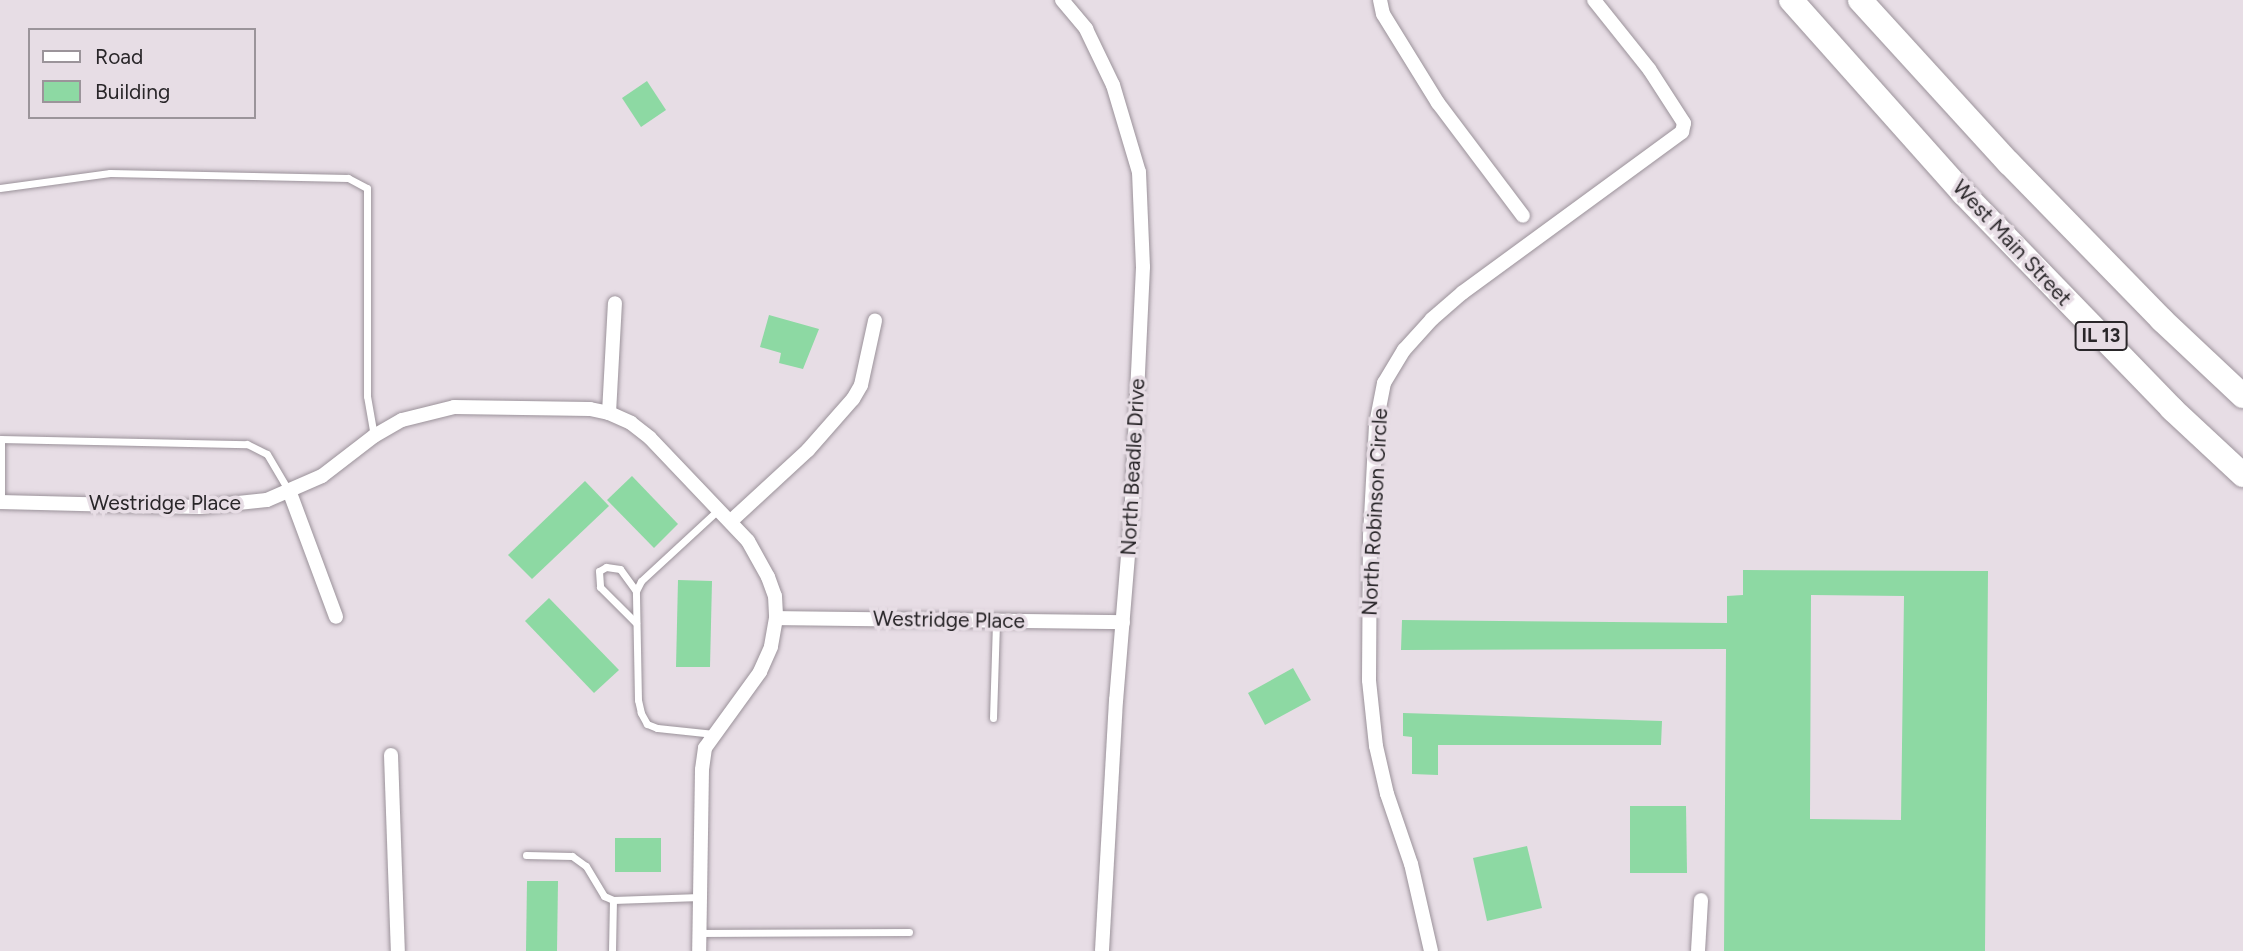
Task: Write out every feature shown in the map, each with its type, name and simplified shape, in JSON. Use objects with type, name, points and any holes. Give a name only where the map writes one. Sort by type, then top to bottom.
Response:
[{"type":"highway","name":"West Main Street","points":[[1791,0],[1982,212],[2172,409],[2243,475]]},
{"type":"highway","name":"IL 13","points":[[1860,0],[2019,173],[2161,320],[2243,396]]},
{"type":"street","name":"North Beadle Drive","points":[[1062,0],[1086,29],[1113,85],[1139,172],[1143,267],[1131,519],[1102,951]]},
{"type":"street","points":[[1380,0],[1383,14],[1438,103],[1522,216]]},
{"type":"street","name":"North Robinson Circle","points":[[1431,951],[1411,864],[1387,794],[1376,747],[1369,680],[1374,449],[1384,383],[1404,350],[1442,310],[1682,132],[1684,123],[1649,69],[1594,0]]},
{"type":"street","points":[[615,303],[609,412],[631,423],[650,438],[731,521],[748,541],[775,596],[776,618],[771,648],[760,672],[705,748],[702,770],[699,951]]},
{"type":"street","points":[[731,521],[808,450],[853,399],[861,385],[875,321]]},
{"type":"street","name":"Westridge Place","points":[[1,502],[200,507],[267,500],[290,493],[322,475],[391,426],[432,410],[454,407],[590,409],[609,412]]},
{"type":"street","points":[[290,493],[336,617]]},
{"type":"street","name":"Westridge Place","points":[[776,618],[1123,622]]},
{"type":"street","points":[[391,755],[398,951]]},
{"type":"street","points":[[1698,951],[1701,900]]},
{"type":"lane","points":[[0,188],[110,173],[348,178],[367,188],[367,396],[374,436]]},
{"type":"lane","points":[[1,502],[1,439],[247,444],[267,454],[290,493]]},
{"type":"lane","points":[[714,734],[657,728],[647,724],[638,700],[636,591],[641,581],[719,509]]},
{"type":"lane","points":[[636,591],[620,569],[606,567],[599,572],[600,587],[636,623]]},
{"type":"lane","points":[[993,718],[996,621]]},
{"type":"lane","points":[[526,855],[572,856],[586,866],[604,896],[613,900],[700,897]]},
{"type":"lane","points":[[612,951],[613,900]]},
{"type":"lane","points":[[699,933],[909,932]]},
{"type":"building","points":[[647,81],[666,110],[641,127],[622,98]]},
{"type":"building","points":[[769,315],[819,329],[803,369],[779,363],[781,353],[760,347]]},
{"type":"building","points":[[632,476],[678,524],[654,548],[607,500]]},
{"type":"building","points":[[585,481],[609,506],[532,579],[508,555]]},
{"type":"building","points":[[1743,570],[1988,571],[1985,951],[1724,951],[1726,649],[1401,650],[1402,620],[1727,623],[1727,596],[1743,595]],"holes":[[[1811,595],[1904,596],[1901,820],[1810,819]]]},
{"type":"building","points":[[678,580],[712,581],[710,667],[676,667]]},
{"type":"building","points":[[549,598],[619,670],[594,693],[525,621]]},
{"type":"building","points":[[1293,668],[1311,700],[1265,725],[1248,693]]},
{"type":"building","points":[[1403,713],[1662,721],[1661,745],[1438,745],[1438,775],[1412,774],[1412,737],[1403,736]]},
{"type":"building","points":[[1630,806],[1686,806],[1687,873],[1630,873]]},
{"type":"building","points":[[615,838],[661,838],[661,872],[615,872]]},
{"type":"building","points":[[1527,846],[1542,908],[1487,921],[1473,858]]},
{"type":"building","points":[[527,881],[558,881],[557,951],[526,951]]}]
